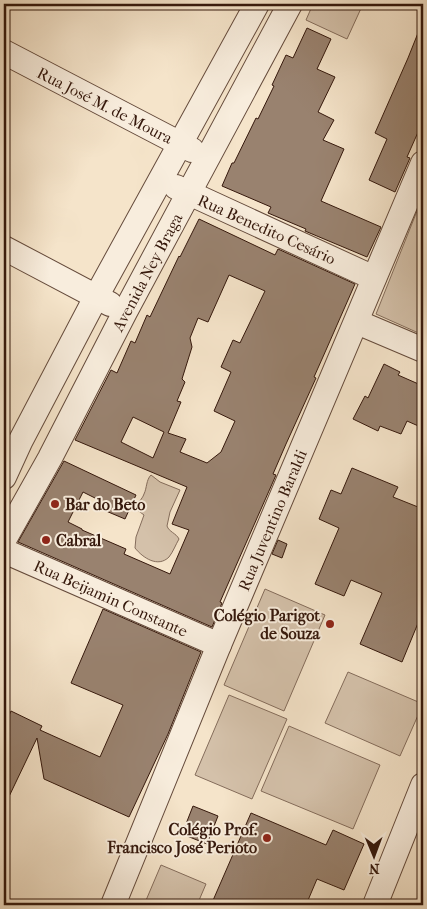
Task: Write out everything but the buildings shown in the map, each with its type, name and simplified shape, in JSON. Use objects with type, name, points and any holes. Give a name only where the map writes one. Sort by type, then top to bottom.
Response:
[{"type":"street","name":"Avenida Ney Braga","points":[[4,477],[12,438],[96,297],[256,4]]},
{"type":"street","name":"Avenida Ney Braga","points":[[4,540],[50,458],[125,312],[290,4]]},
{"type":"street","name":"Rua José M. de Moura","points":[[4,52],[207,158]]},
{"type":"street","name":"Rua Juventino Baraldi","points":[[113,905],[219,645],[423,163]]},
{"type":"street","name":"Rua Benedito Cesário","points":[[159,180],[374,278]]},
{"type":"street","points":[[4,248],[125,312]]},
{"type":"street","points":[[357,322],[423,350]]},
{"type":"street","points":[[12,438],[50,458]]},
{"type":"street","name":"Rua Beijamin Constante","points":[[4,551],[219,645]]},
{"type":"street","points":[[375,905],[423,785]]},
{"type":"shaded area","points":[[313,4],[363,4],[347,39],[306,20]]},
{"type":"shaded area","points":[[423,196],[423,335],[376,314]]},
{"type":"shaded area","points":[[151,475],[160,482],[180,490],[170,512],[167,526],[179,539],[169,557],[160,562],[146,558],[135,548],[136,537],[144,515],[136,509]]},
{"type":"shaded area","points":[[265,589],[325,615],[284,711],[224,685]]},
{"type":"shaded area","points":[[348,672],[423,704],[400,756],[325,723]]},
{"type":"shaded area","points":[[229,695],[287,719],[252,799],[195,775]]},
{"type":"shaded area","points":[[289,726],[380,765],[353,829],[261,791]]},
{"type":"shaded area","points":[[161,865],[206,884],[197,905],[144,905]]},
{"type":"place","name":"Bar do Beto","points":[[55,504]]},
{"type":"place","name":"Cabral","points":[[46,540]]},
{"type":"place","name":"Colégio Parigot de Souza","points":[[330,624]]},
{"type":"place","name":"Colégio Prof. Francisco José Perioto","points":[[267,838]]}]
